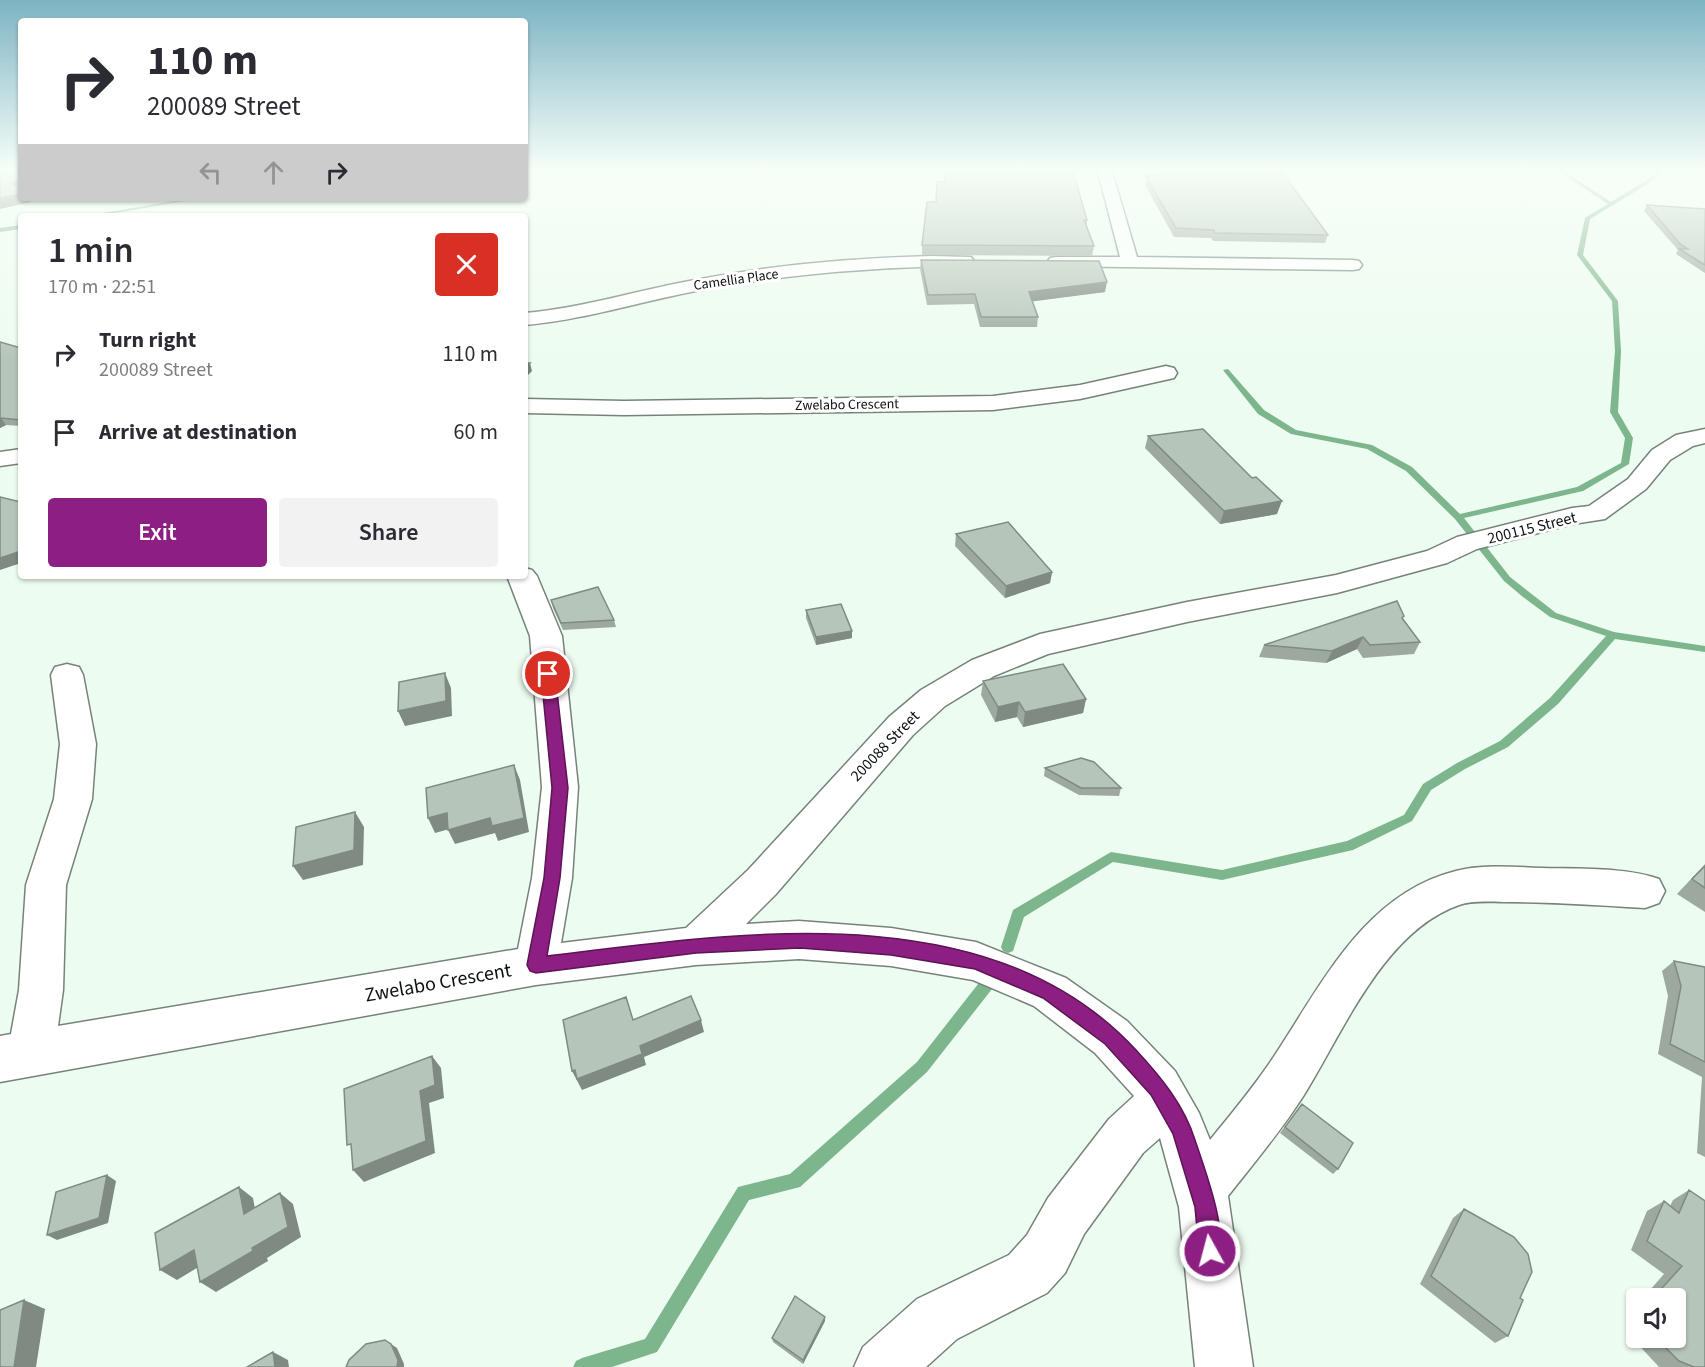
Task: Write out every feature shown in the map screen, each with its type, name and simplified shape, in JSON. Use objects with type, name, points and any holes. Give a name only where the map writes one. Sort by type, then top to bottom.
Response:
[{"type":"street","points":[[1122,232],[1130,262]]},
{"type":"street","name":"Camellia Place","points":[[528,320],[588,311],[698,285],[781,273],[897,262],[983,261]]},
{"type":"street","points":[[1040,262],[1353,265]]},
{"type":"street","name":"Zwelabo Crescent","points":[[530,410],[993,403],[1037,400],[1096,391],[1166,373]]},
{"type":"street","name":"200115 Street","points":[[1337,584],[1437,557],[1477,541],[1572,516],[1596,513],[1637,484],[1661,454],[1685,440],[1705,436]]},
{"type":"street","points":[[0,459],[18,456]]},
{"type":"street","points":[[523,579],[546,636],[560,788],[552,878],[536,965]]},
{"type":"street","name":"200088 Street","points":[[696,946],[770,873],[901,726],[933,698],[983,668],[1040,645],[1187,612],[1337,584]]},
{"type":"street","points":[[16,1056],[41,990],[46,885],[73,799],[78,744],[67,675]]},
{"type":"street","points":[[1200,1190],[1270,1104],[1349,978],[1397,920],[1422,901],[1450,890],[1472,885],[1645,891]]},
{"type":"street","name":"Zwelabo Crescent","points":[[16,1056],[536,965],[696,946],[800,940],[891,947],[976,962],[1050,992],[1111,1037],[1158,1088],[1182,1130],[1205,1207],[1224,1367]]},
{"type":"street","points":[[883,1367],[937,1319],[1028,1274],[1046,1254],[1066,1216],[1126,1136],[1165,1101]]},
{"type":"building","points":[[924,232],[1089,232],[1094,246],[922,245]]},
{"type":"building","points":[[1326,232],[1328,235],[1215,233]]},
{"type":"building","points":[[1670,232],[1705,232],[1705,265],[1679,249],[1688,249],[1680,244]]},
{"type":"building","points":[[921,260],[1099,261],[1107,282],[1029,292],[1038,317],[981,317],[975,294],[928,295]]},
{"type":"building","points":[[0,342],[18,347],[18,420],[0,419]]},
{"type":"building","points":[[1203,429],[1252,478],[1256,477],[1282,501],[1224,511],[1148,436]]},
{"type":"building","points":[[0,497],[18,501],[18,552],[0,558]]},
{"type":"building","points":[[1008,522],[1052,572],[1006,586],[956,534]]},
{"type":"building","points":[[598,587],[614,620],[561,623],[551,600]]},
{"type":"building","points":[[1397,601],[1404,616],[1402,618],[1420,642],[1370,645],[1363,637],[1332,651],[1264,645]]},
{"type":"building","points":[[841,604],[852,631],[816,637],[806,610]]},
{"type":"building","points":[[1063,664],[1086,699],[1025,712],[1019,702],[998,707],[983,681]]},
{"type":"building","points":[[445,673],[446,701],[398,711],[399,682]]},
{"type":"building","points":[[1081,758],[1094,762],[1121,788],[1081,788],[1045,768]]},
{"type":"building","points":[[514,765],[524,818],[492,826],[490,818],[448,830],[447,813],[428,818],[426,788]]},
{"type":"building","points":[[355,812],[354,850],[293,866],[296,827]]},
{"type":"building","points":[[1705,866],[1705,888],[1692,879]]},
{"type":"building","points":[[1674,961],[1705,967],[1705,1062],[1670,1044],[1681,986]]},
{"type":"building","points":[[691,996],[701,1020],[640,1046],[642,1054],[577,1079],[575,1070],[572,1071],[563,1020],[626,997],[633,1020]]},
{"type":"building","points":[[432,1056],[435,1085],[420,1091],[426,1141],[353,1170],[351,1144],[347,1145],[344,1089]]},
{"type":"building","points":[[1302,1104],[1353,1143],[1338,1169],[1285,1127]]},
{"type":"building","points":[[107,1175],[99,1218],[47,1235],[56,1192]]},
{"type":"building","points":[[239,1187],[244,1214],[280,1193],[288,1227],[252,1248],[253,1251],[200,1282],[194,1250],[160,1270],[155,1233]]},
{"type":"building","points":[[1689,1190],[1705,1201],[1705,1367],[1694,1367],[1679,1361],[1666,1348],[1686,1348],[1686,1288],[1662,1288],[1682,1266],[1647,1241],[1664,1201],[1679,1213]]},
{"type":"building","points":[[1464,1209],[1514,1237],[1528,1254],[1532,1272],[1520,1298],[1523,1300],[1508,1336],[1431,1276]]},
{"type":"building","points":[[795,1296],[825,1317],[803,1360],[772,1338]]},
{"type":"building","points":[[24,1300],[14,1367],[0,1367],[0,1310]]},
{"type":"building","points":[[385,1340],[391,1344],[398,1360],[397,1367],[346,1367],[349,1360],[366,1344]]},
{"type":"building","points":[[273,1352],[275,1367],[247,1367]]},
{"type":"waterway","points":[[1458,517],[1580,489],[1625,464],[1629,438],[1614,412],[1618,351],[1615,301],[1580,255],[1585,232]]},
{"type":"waterway","points":[[1226,370],[1261,412],[1294,432],[1369,447],[1409,469],[1458,517]]},
{"type":"waterway","points":[[1458,517],[1507,579],[1526,595],[1553,615],[1613,635]]},
{"type":"waterway","points":[[1008,947],[1018,914],[1111,857],[1222,875],[1349,846],[1408,818],[1427,787],[1504,744],[1554,701],[1613,635]]},
{"type":"waterway","points":[[1613,635],[1705,649]]},
{"type":"waterway","points":[[582,1367],[651,1346],[744,1193],[794,1181],[922,1067],[987,984]]},
{"type":"route","points":[[548,674],[560,788],[552,878],[536,965],[696,946],[800,940],[891,947],[976,962],[1050,992],[1111,1037],[1158,1088],[1182,1130],[1205,1207],[1210,1251]]}]
